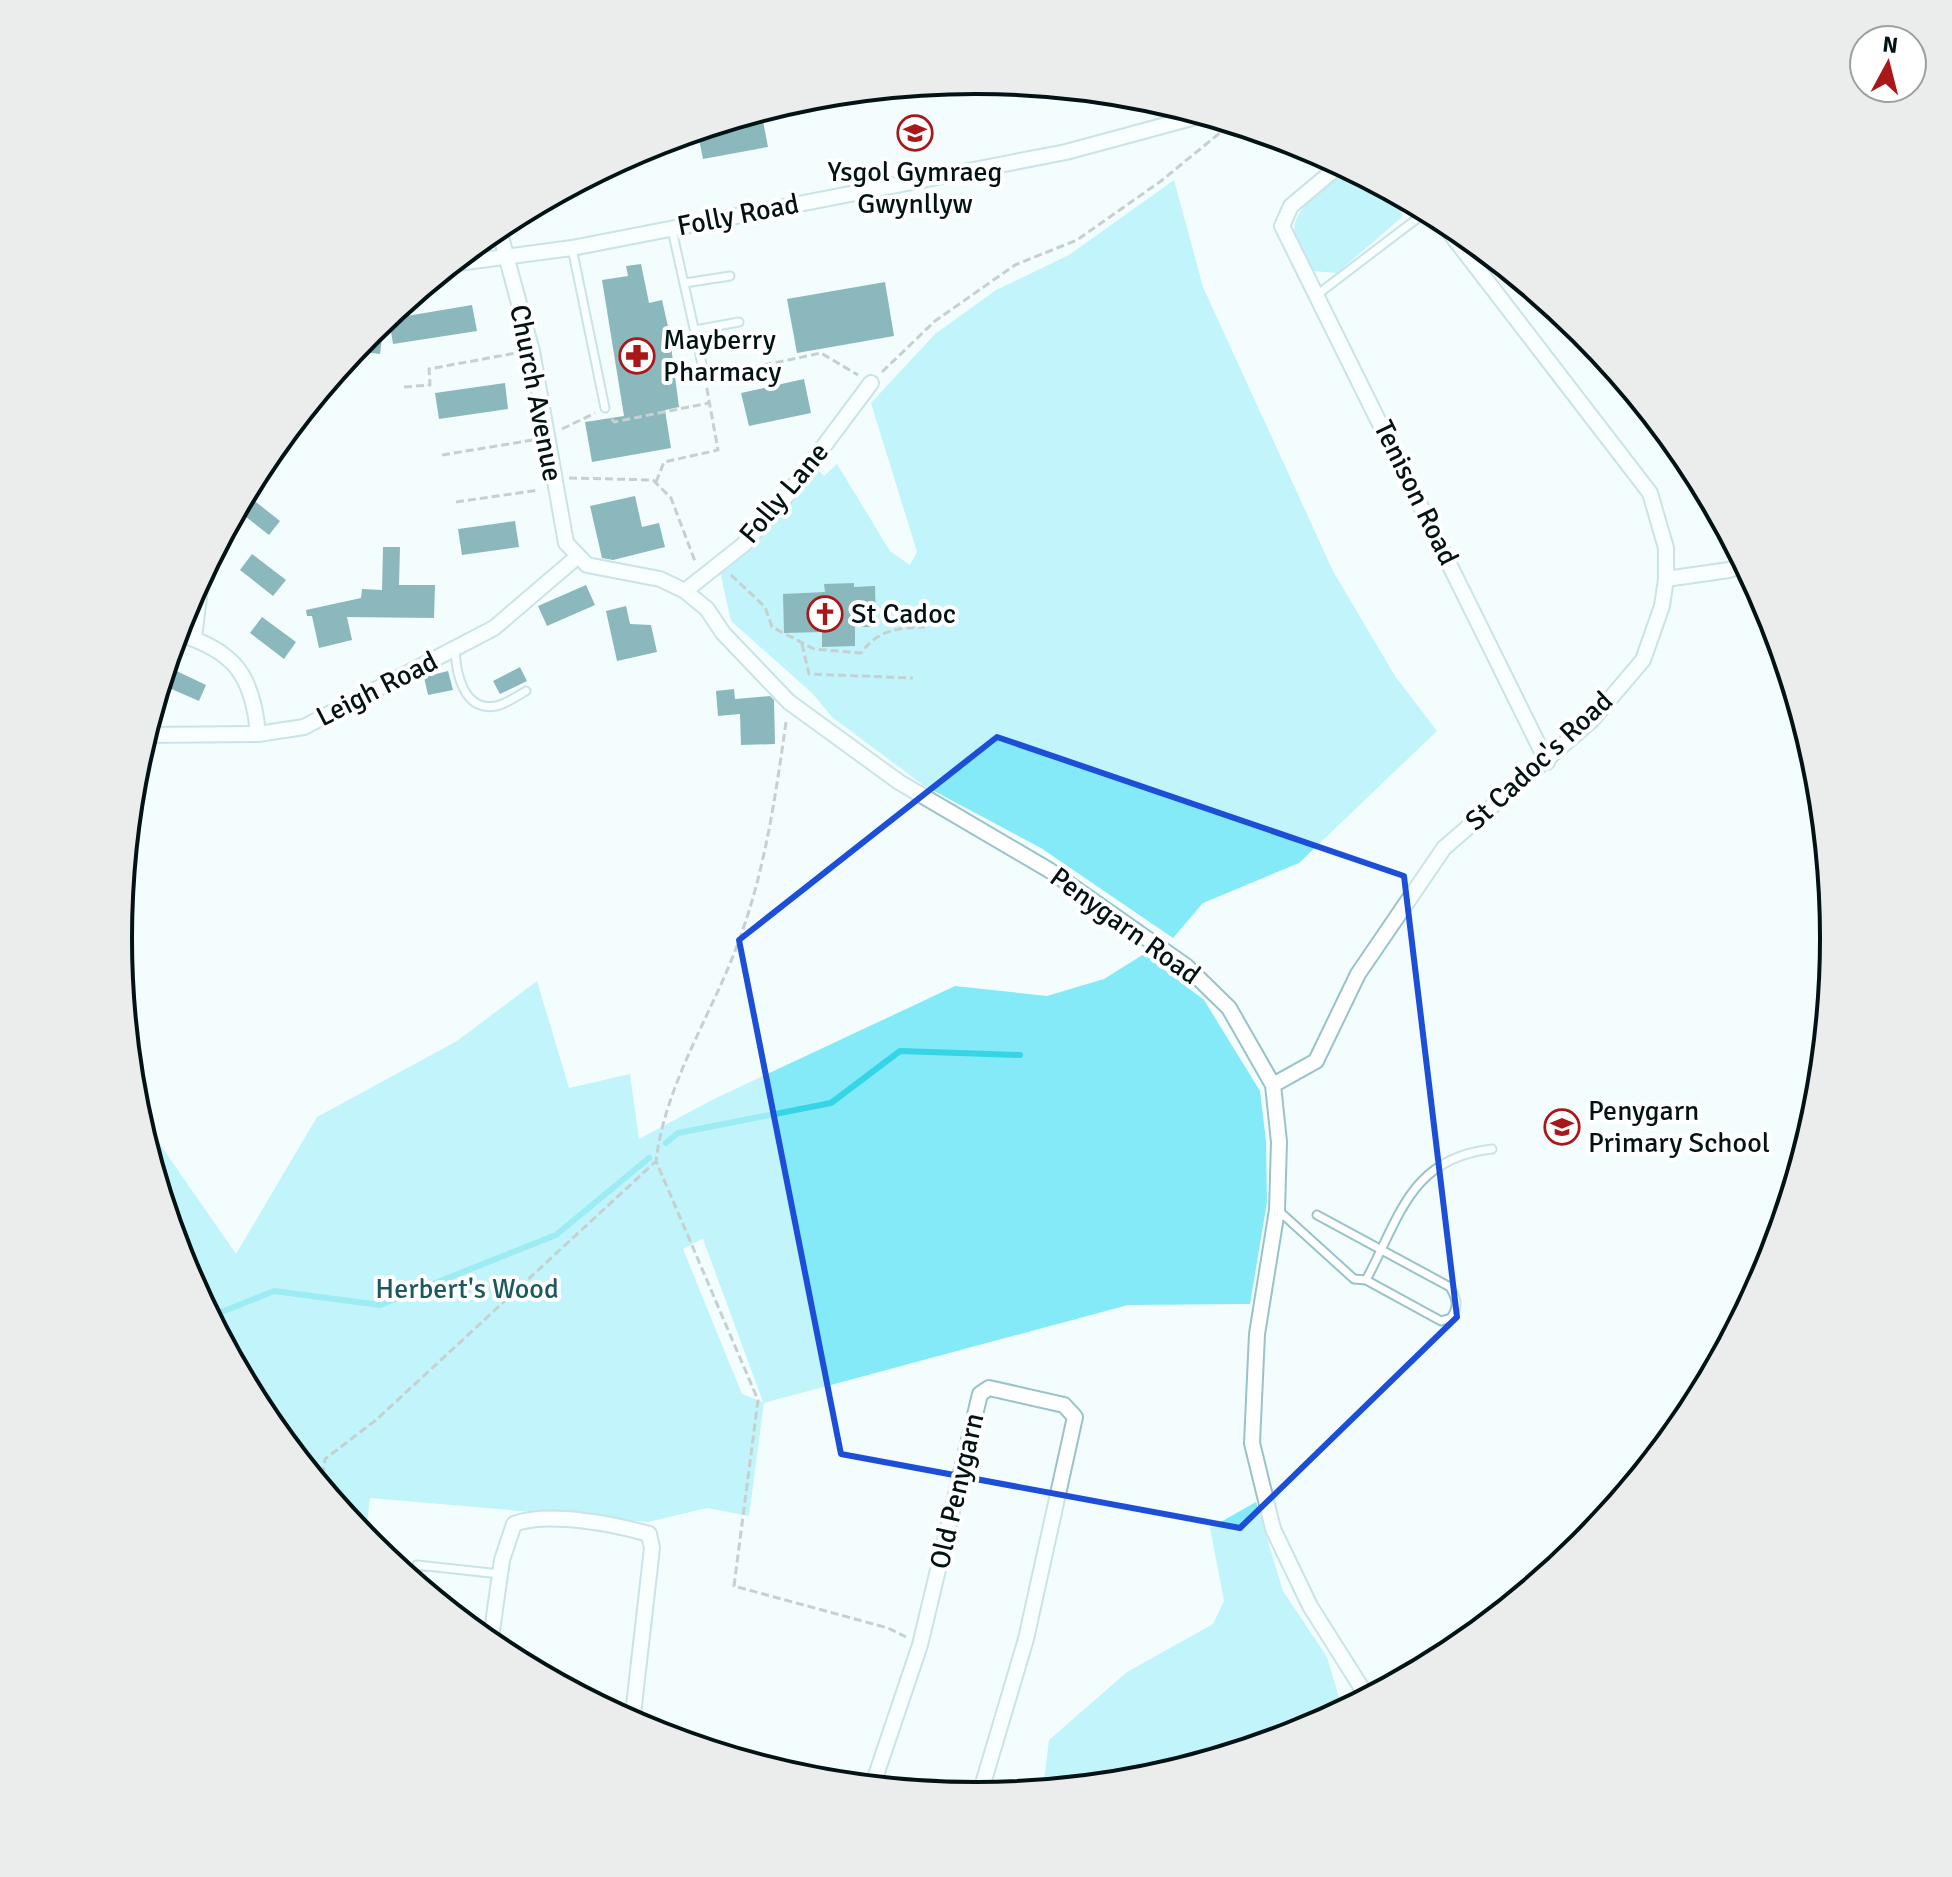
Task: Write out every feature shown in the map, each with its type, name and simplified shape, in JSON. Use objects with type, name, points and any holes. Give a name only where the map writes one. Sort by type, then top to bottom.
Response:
[{"type":"street","name":"Folly Road","points":[[472,262],[572,248],[1066,152],[1184,120]]},
{"type":"street","name":"Tenison Road","points":[[1331,172],[1291,206],[1282,226],[1547,762]]},
{"type":"street","name":"Church Avenue","points":[[502,240],[532,351],[566,543],[577,557]]},
{"type":"street","name":"St Cadoc's Road","points":[[1273,1085],[1316,1061],[1358,974],[1444,848],[1592,720],[1643,660],[1662,606],[1666,548],[1650,493],[1462,248]]},
{"type":"street","name":"Folly Lane","points":[[685,591],[743,545],[788,494],[871,383]]},
{"type":"street","name":"Penygarn Road","points":[[577,557],[603,571],[660,579],[685,591],[707,609],[723,633],[789,702],[899,782],[1049,870],[1186,966],[1229,1008],[1273,1085],[1279,1142],[1277,1210],[1257,1334],[1252,1443],[1273,1529],[1310,1606],[1361,1690]]},
{"type":"street","name":"Leigh Road","points":[[157,735],[258,734],[304,727],[410,669],[455,650],[494,628],[577,557]]},
{"type":"street","points":[[1666,579],[1734,568]]},
{"type":"street","points":[[194,638],[197,613]]},
{"type":"street","points":[[188,636],[244,670],[256,706],[258,734]]},
{"type":"street","name":"Old Penygarn","points":[[875,1777],[920,1645],[980,1394],[989,1388],[1064,1405],[1075,1417],[1026,1639],[983,1783]]},
{"type":"street","points":[[492,1630],[500,1574],[514,1524],[532,1517],[627,1528],[649,1534],[652,1548],[633,1710]]},
{"type":"lane","points":[[1318,294],[1417,219]]},
{"type":"lane","points":[[672,227],[704,373]]},
{"type":"lane","points":[[572,248],[605,408]]},
{"type":"lane","points":[[685,283],[730,276]]},
{"type":"lane","points":[[695,330],[739,322]]},
{"type":"lane","points":[[455,650],[457,679],[466,694],[481,705],[496,706],[526,691]]},
{"type":"lane","points":[[1366,1280],[1420,1178],[1442,1161],[1492,1149]]},
{"type":"lane","points":[[1277,1210],[1354,1279],[1366,1280],[1441,1321],[1451,1318],[1457,1309],[1456,1297],[1450,1287],[1317,1215]]},
{"type":"lane","points":[[416,1570],[417,1565],[500,1574]]},
{"type":"path","points":[[656,482],[664,462],[718,450],[705,378],[821,353],[871,383],[935,321],[1015,265],[1077,240],[1161,181],[1222,131]]},
{"type":"path","points":[[404,387],[430,385],[429,369],[532,351]]},
{"type":"path","points":[[442,455],[546,438],[605,408],[614,422],[709,403]]},
{"type":"path","points":[[456,502],[554,483],[622,477],[656,482],[671,498],[700,579]]},
{"type":"path","points":[[720,563],[765,607],[772,627],[802,644],[842,654],[861,653],[871,639],[884,631],[925,627]]},
{"type":"path","points":[[802,644],[809,674],[913,678]]},
{"type":"path","points":[[789,702],[773,819],[742,932],[661,1120],[656,1161],[758,1400],[734,1586],[888,1628],[920,1645]]},
{"type":"path","points":[[323,1473],[325,1459],[376,1420],[620,1190],[656,1161]]},
{"type":"highlighted area","points":[[997,737],[1404,876],[1457,1317],[1240,1528],[841,1454],[739,940]]},
{"type":"green space","points":[[1341,177],[1401,209],[1402,217],[1337,273],[1312,271],[1295,236],[1295,225],[1304,206]]},
{"type":"green space","points":[[1174,180],[1203,287],[1333,571],[1395,676],[1437,731],[1299,863],[1203,903],[1173,938],[1041,848],[923,785],[832,717],[813,694],[731,621],[720,572],[779,518],[818,470],[824,476],[837,464],[890,551],[910,565],[917,552],[871,403],[935,334],[996,290],[1069,255]]},
{"type":"green space","name":"Herbert's Wood","points":[[1144,954],[1204,1000],[1260,1091],[1266,1141],[1267,1202],[1250,1304],[1128,1305],[764,1403],[749,1516],[707,1508],[648,1522],[370,1498],[367,1523],[306,1453],[245,1361],[196,1262],[176,1210],[156,1138],[236,1254],[317,1117],[457,1041],[537,981],[569,1088],[630,1074],[639,1139],[712,1100],[955,986],[1047,996],[1104,979]],"holes":[[[703,1239],[763,1402],[742,1394],[683,1249]]]},
{"type":"green space","points":[[1256,1502],[1283,1591],[1327,1657],[1340,1701],[1299,1719],[1195,1754],[1141,1767],[1044,1780],[1049,1740],[1127,1672],[1213,1624],[1224,1601],[1210,1528]]},
{"type":"building","points":[[763,122],[768,147],[703,159],[699,141]]},
{"type":"building","points":[[641,264],[649,303],[662,300],[669,331],[678,329],[680,345],[671,346],[679,407],[665,410],[671,448],[592,462],[585,422],[624,416],[602,280],[628,276],[626,266]]},
{"type":"building","points":[[885,282],[894,336],[797,353],[787,299]]},
{"type":"building","points":[[472,305],[477,331],[393,344],[391,330],[406,316]]},
{"type":"building","points":[[382,338],[380,354],[368,353]]},
{"type":"building","points":[[804,379],[811,413],[749,426],[741,393]]},
{"type":"building","points":[[505,383],[508,409],[439,419],[435,393]]},
{"type":"building","points":[[635,496],[642,527],[659,523],[665,547],[613,560],[602,558],[590,506]]},
{"type":"building","points":[[254,501],[280,521],[269,535],[245,516]]},
{"type":"building","points":[[515,521],[519,547],[462,555],[458,529]]},
{"type":"building","points":[[383,547],[400,547],[399,585],[435,585],[434,618],[347,617],[352,640],[319,648],[312,616],[307,616],[306,610],[361,598],[362,589],[382,590]]},
{"type":"building","points":[[252,554],[286,580],[273,596],[240,570]]},
{"type":"building","points":[[854,583],[854,587],[875,586],[876,627],[855,627],[855,646],[822,647],[822,632],[784,633],[783,594],[825,592],[824,584]]},
{"type":"building","points":[[586,585],[595,605],[547,626],[538,606]]},
{"type":"building","points":[[626,606],[630,624],[651,625],[657,652],[617,661],[606,611]]},
{"type":"building","points":[[262,617],[296,642],[284,659],[250,633]]},
{"type":"building","points":[[520,667],[527,681],[500,694],[493,681]]},
{"type":"building","points":[[175,670],[206,685],[199,701],[170,688]]},
{"type":"building","points":[[448,671],[453,690],[428,695],[424,677]]},
{"type":"building","points":[[734,689],[735,699],[770,696],[774,700],[775,744],[741,745],[740,714],[718,716],[716,691]]},
{"type":"waterway","points":[[666,1143],[678,1133],[831,1103],[900,1051],[1020,1055]]},
{"type":"waterway","points":[[219,1313],[274,1291],[380,1305],[556,1235],[649,1158]]},
{"type":"place","name":"Ysgol Gymraeg Gwynllyw","points":[[915,133]]},
{"type":"place","name":"Mayberry Pharmacy","points":[[637,356]]},
{"type":"place","name":"St Cadoc","points":[[825,614]]},
{"type":"place","name":"Penygarn Primary School","points":[[1562,1127]]}]
